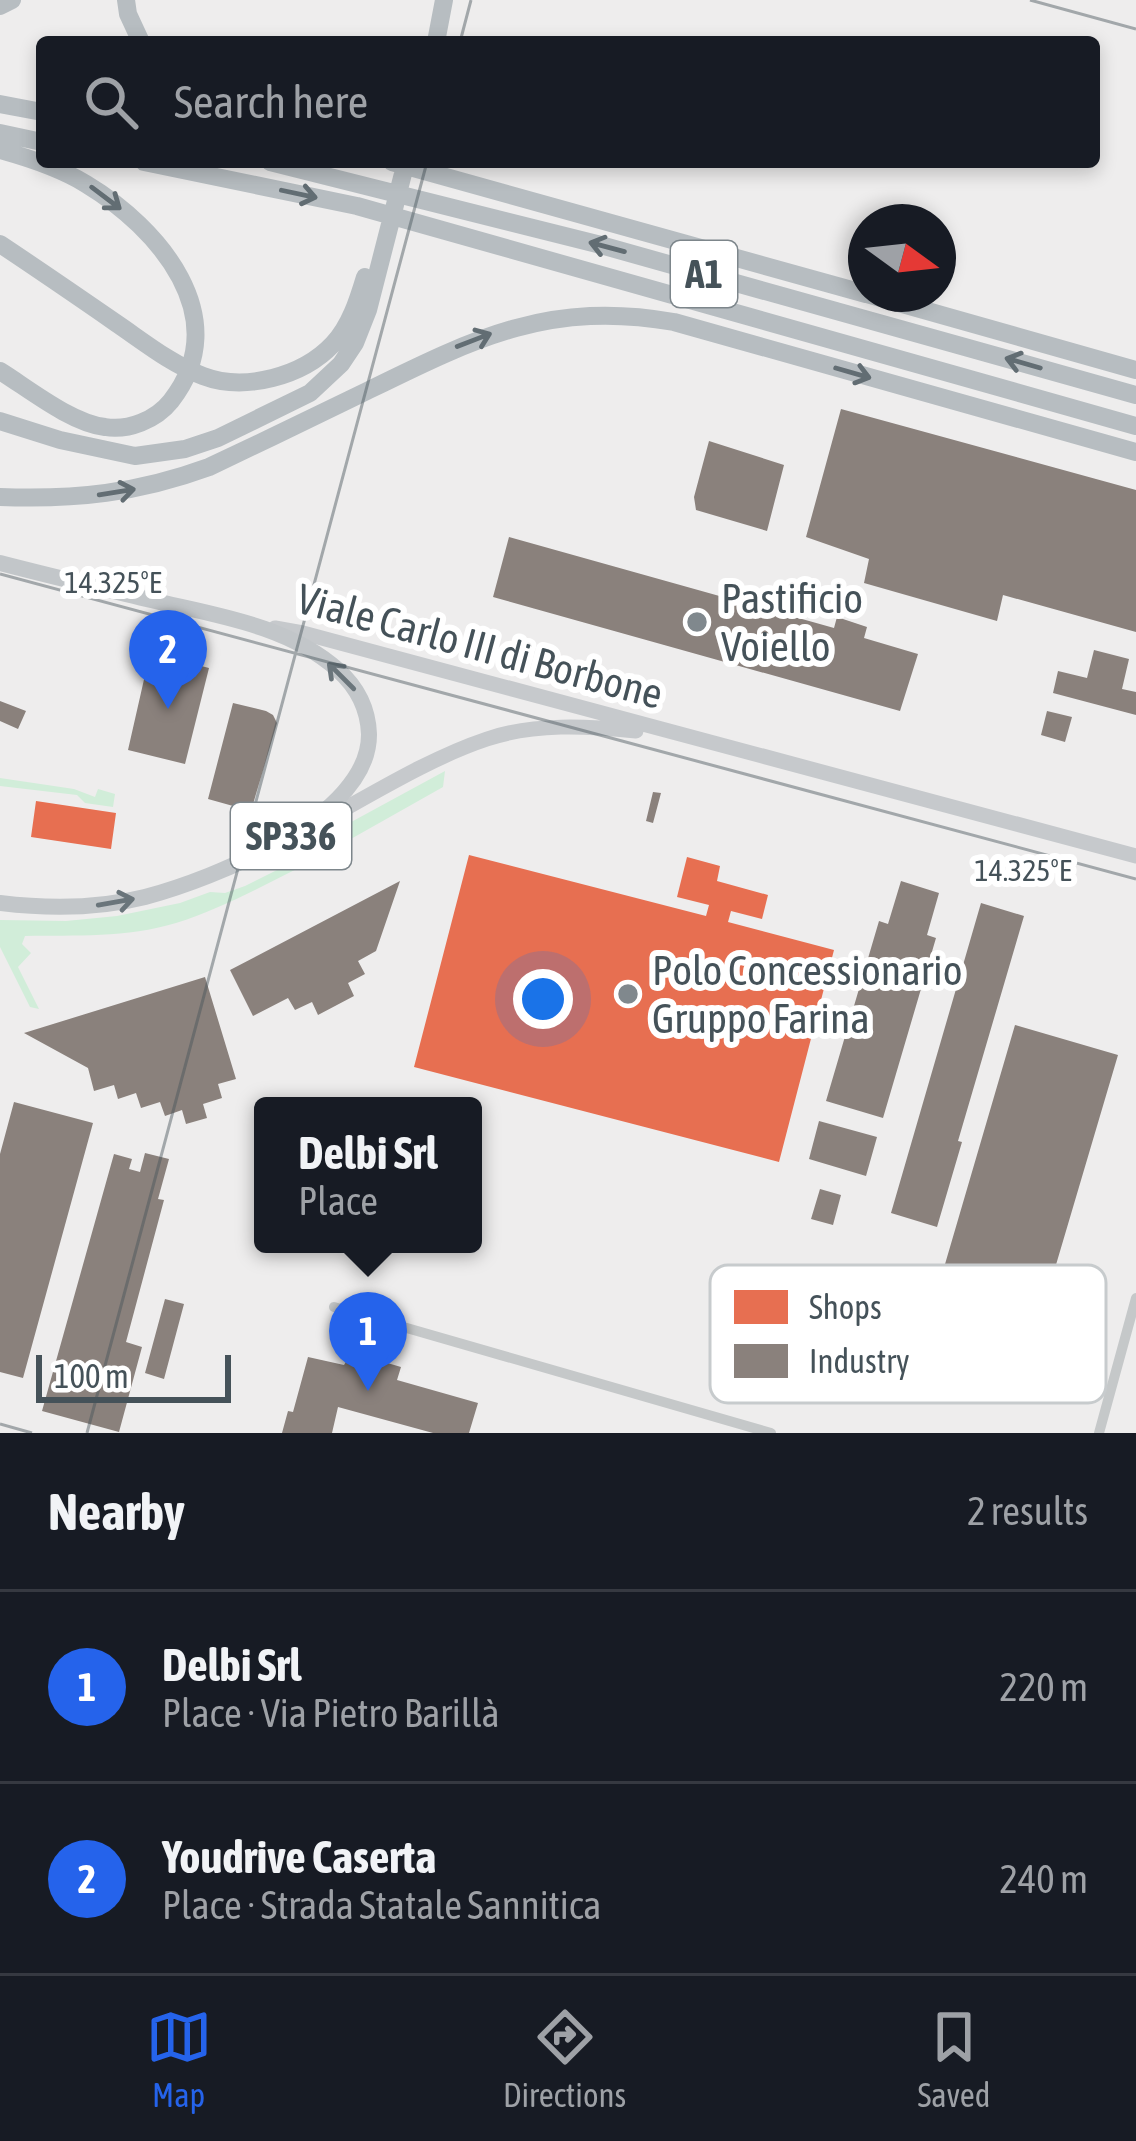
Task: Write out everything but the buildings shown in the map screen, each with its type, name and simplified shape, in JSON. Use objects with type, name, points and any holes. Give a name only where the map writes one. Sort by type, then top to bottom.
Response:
[{"type":"highway","points":[[0,6],[11,0]]},
{"type":"highway","points":[[126,0],[138,36]]},
{"type":"highway","points":[[426,36],[432,0]]},
{"type":"highway","points":[[437,36],[444,0]]},
{"type":"highway","points":[[0,104],[36,111]]},
{"type":"highway","points":[[0,134],[36,141]]},
{"type":"highway","points":[[0,150],[36,164]]},
{"type":"highway","points":[[0,370],[80,420],[106,428],[130,426],[164,410],[183,386],[194,359],[196,332],[184,283],[166,253],[107,197],[48,168]]},
{"type":"highway","name":"A1","points":[[173,168],[358,206],[1136,426]]},
{"type":"highway","name":"A1","points":[[294,168],[597,244],[1136,394]]},
{"type":"highway","points":[[0,421],[135,456],[185,449],[218,438],[310,393],[327,380],[355,343],[368,310],[392,168]]},
{"type":"highway","points":[[0,244],[171,361],[208,378],[268,379],[314,359],[334,343],[349,321],[372,271],[404,168]]},
{"type":"highway","points":[[414,168],[848,289]]},
{"type":"highway","points":[[930,312],[1136,370]]},
{"type":"highway","points":[[0,497],[80,497],[166,482],[209,467],[457,346],[525,324],[604,315],[674,322],[1136,452]]},
{"type":"main road","name":"SP336","points":[[0,563],[254,625],[312,652],[335,668],[362,699],[369,751],[359,776],[302,831],[203,877],[145,897],[87,907],[0,903]]},
{"type":"main road","name":"Viale Carlo III di Borbone","points":[[254,625],[303,633],[1131,855]]},
{"type":"main road","name":"Viale Carlo III di Borbone","points":[[302,831],[488,739],[542,728],[587,727],[688,737]]},
{"type":"street","points":[[1100,1433],[1136,1298]]},
{"type":"street","points":[[334,1307],[771,1433]]},
{"type":"green space","points":[[445,771],[443,787],[342,844],[342,827]]},
{"type":"green space","points":[[0,778],[74,789],[95,797],[98,789],[115,794],[113,807],[85,803],[77,795],[0,786]]},
{"type":"green space","points":[[315,851],[323,856],[176,923],[120,933],[25,936],[22,944],[31,953],[18,967],[39,1009],[30,1007],[0,947],[0,920],[66,921],[180,903],[245,886]]},
{"type":"place","name":"Pastificio Voiello","points":[[697,622]]},
{"type":"place","name":"Youdrive Caserta","points":[[168,709]]},
{"type":"place","name":"Polo Concessionario Gruppo Farina","points":[[628,994]]},
{"type":"place","name":"Delbi Srl","points":[[368,1391]]}]
